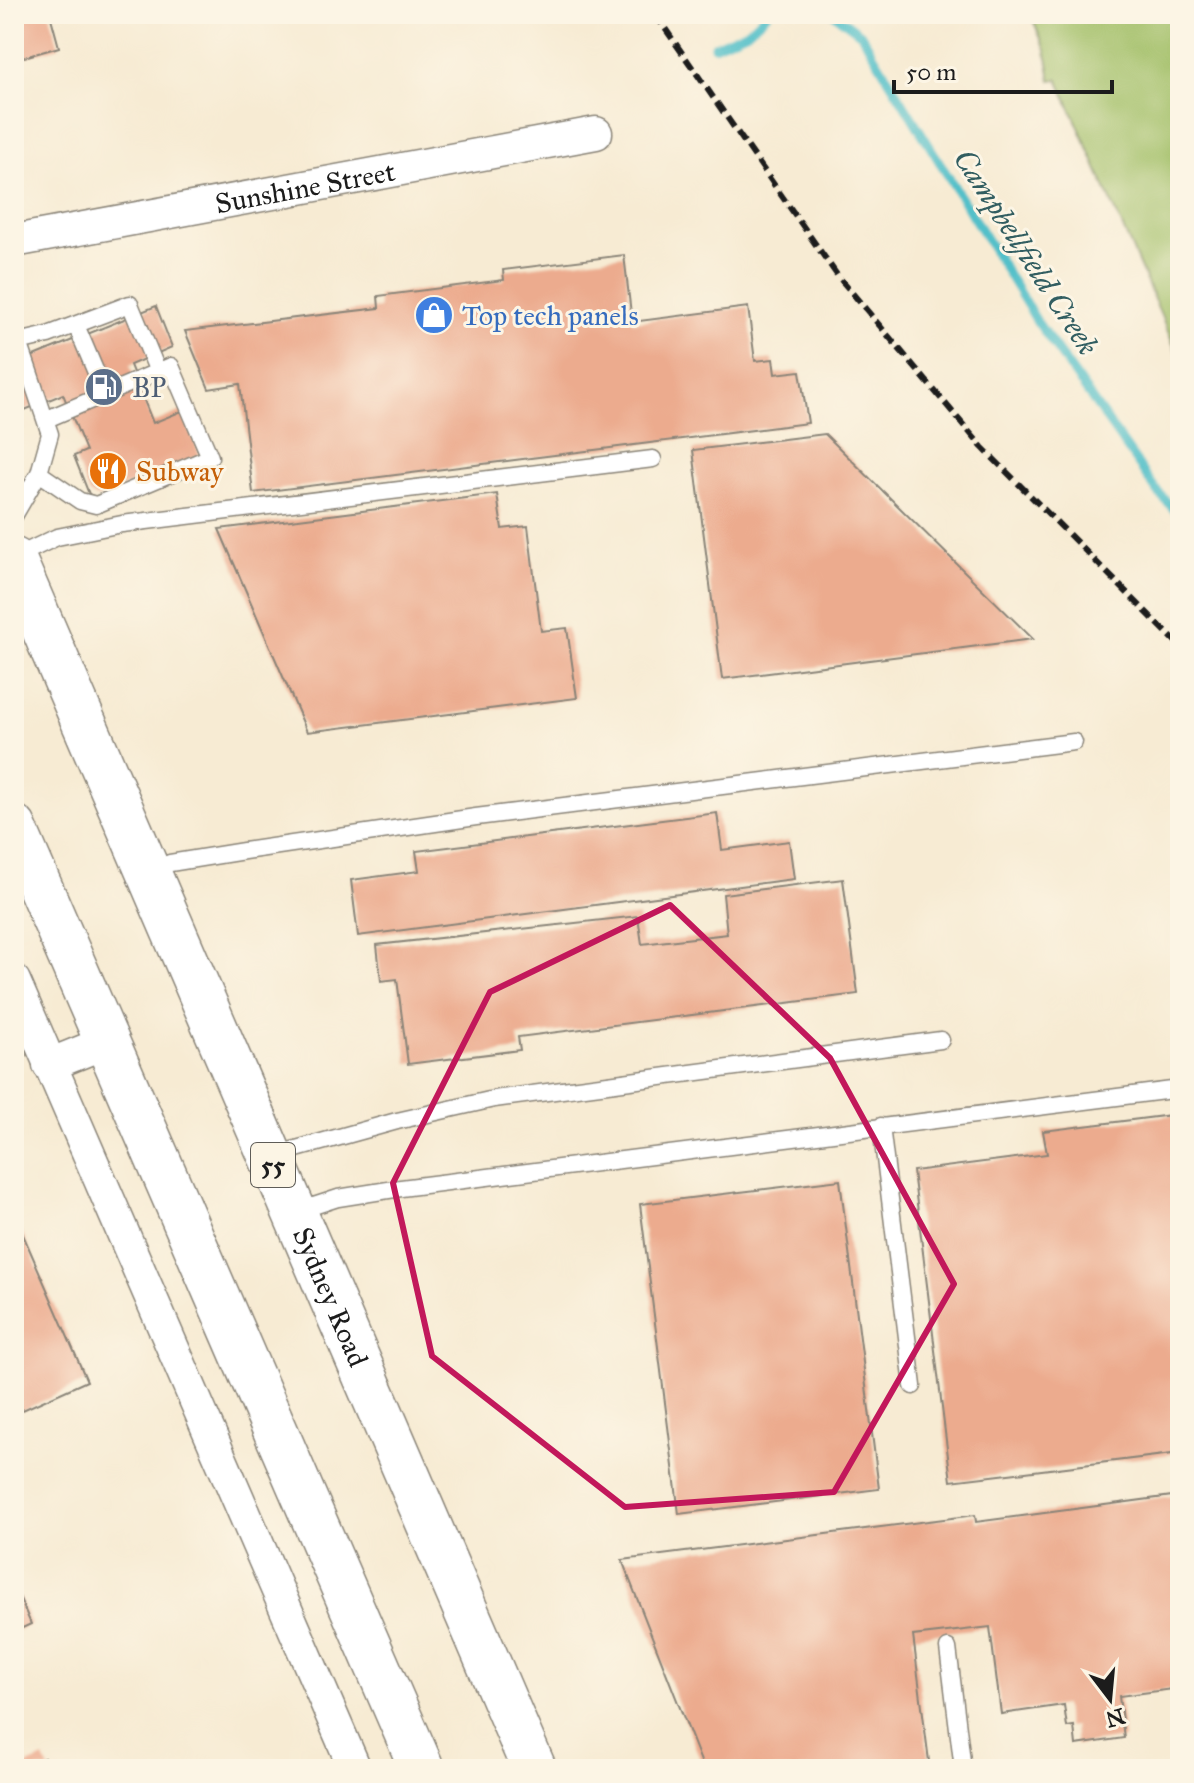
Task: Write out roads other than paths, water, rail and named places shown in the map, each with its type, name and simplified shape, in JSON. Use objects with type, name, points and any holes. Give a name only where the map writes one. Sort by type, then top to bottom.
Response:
[{"type":"highway","name":"Sydney Road","points":[[14,559],[534,1769]]},
{"type":"highway","points":[[14,827],[422,1769]]},
{"type":"street","name":"Sunshine Street","points":[[14,241],[596,133]]},
{"type":"street","points":[[14,981],[355,1769]]},
{"type":"street","points":[[49,1065],[106,1042]]},
{"type":"lane","points":[[14,516],[39,473],[50,434],[16,337],[76,325],[130,304],[158,372]]},
{"type":"lane","points":[[76,325],[105,394]]},
{"type":"lane","points":[[39,473],[80,501],[96,505],[210,457],[171,366],[47,419]]},
{"type":"lane","points":[[14,559],[57,537],[114,525],[653,459]]},
{"type":"lane","points":[[148,872],[170,863],[476,817],[1074,742]]},
{"type":"lane","points":[[270,1156],[397,1121],[494,1099],[941,1040]]},
{"type":"lane","points":[[293,1212],[338,1198],[401,1188],[1180,1089]]},
{"type":"lane","points":[[881,1126],[913,1386]]},
{"type":"lane","points":[[948,1648],[963,1769]]},
{"type":"waterway","points":[[714,46],[748,31],[767,14]]},
{"type":"waterway","name":"Campbellfield Creek","points":[[834,14],[861,34],[1038,323],[1157,491],[1180,516]]},
{"type":"railway","points":[[655,14],[837,275],[982,447],[1180,646]]},
{"type":"place","name":"Top tech panels","points":[[434,315]]},
{"type":"place","name":"BP","points":[[104,387]]},
{"type":"place","name":"Subway","points":[[108,471]]}]
